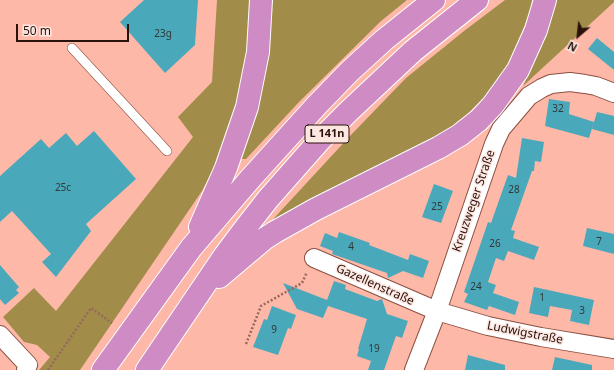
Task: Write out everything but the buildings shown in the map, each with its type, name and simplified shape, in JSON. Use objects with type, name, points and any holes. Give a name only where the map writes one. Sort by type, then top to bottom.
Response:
[{"type":"highway","points":[[192,248],[226,168],[247,107],[258,52],[261,0]]},
{"type":"highway","name":"L 141n","points":[[103,370],[192,248],[250,179],[350,71],[384,40],[434,0]]},
{"type":"highway","name":"L 141n","points":[[147,370],[225,255],[268,199],[325,135],[349,110],[413,51],[478,0]]},
{"type":"highway","points":[[200,291],[264,239],[275,232],[316,209],[438,148],[464,132],[479,120],[493,105],[512,80],[528,50],[543,6]]},
{"type":"street","name":"Kreuzweger Straße","points":[[414,370],[437,311],[494,144],[501,129],[529,96],[550,84],[570,82],[585,84],[596,86],[614,93]]},
{"type":"street","name":"Gazellenstraße","points":[[314,258],[437,311]]},
{"type":"street","name":"Ludwigstraße","points":[[437,311],[488,326],[540,337],[614,349]]},
{"type":"street","points":[[0,335],[27,367]]},
{"type":"lane","points":[[72,48],[167,151]]},
{"type":"path","points":[[246,344],[261,306],[302,283],[314,258]]},
{"type":"path","points":[[48,370],[90,308],[112,323]]},
{"type":"shaded area","points":[[217,0],[250,0],[248,66],[223,151],[202,191],[80,370],[39,370],[50,357],[37,345],[24,342],[3,317],[34,288],[56,311],[193,137],[178,117],[212,82]]},
{"type":"shaded area","points":[[268,0],[407,0],[381,21],[299,102],[246,159],[242,159],[240,156]]},
{"type":"shaded area","points":[[505,0],[532,0],[531,9],[509,66],[483,99],[454,127],[372,169],[264,229],[406,78]]},
{"type":"shaded area","points":[[556,0],[614,0],[614,2],[523,86],[546,36]]}]
